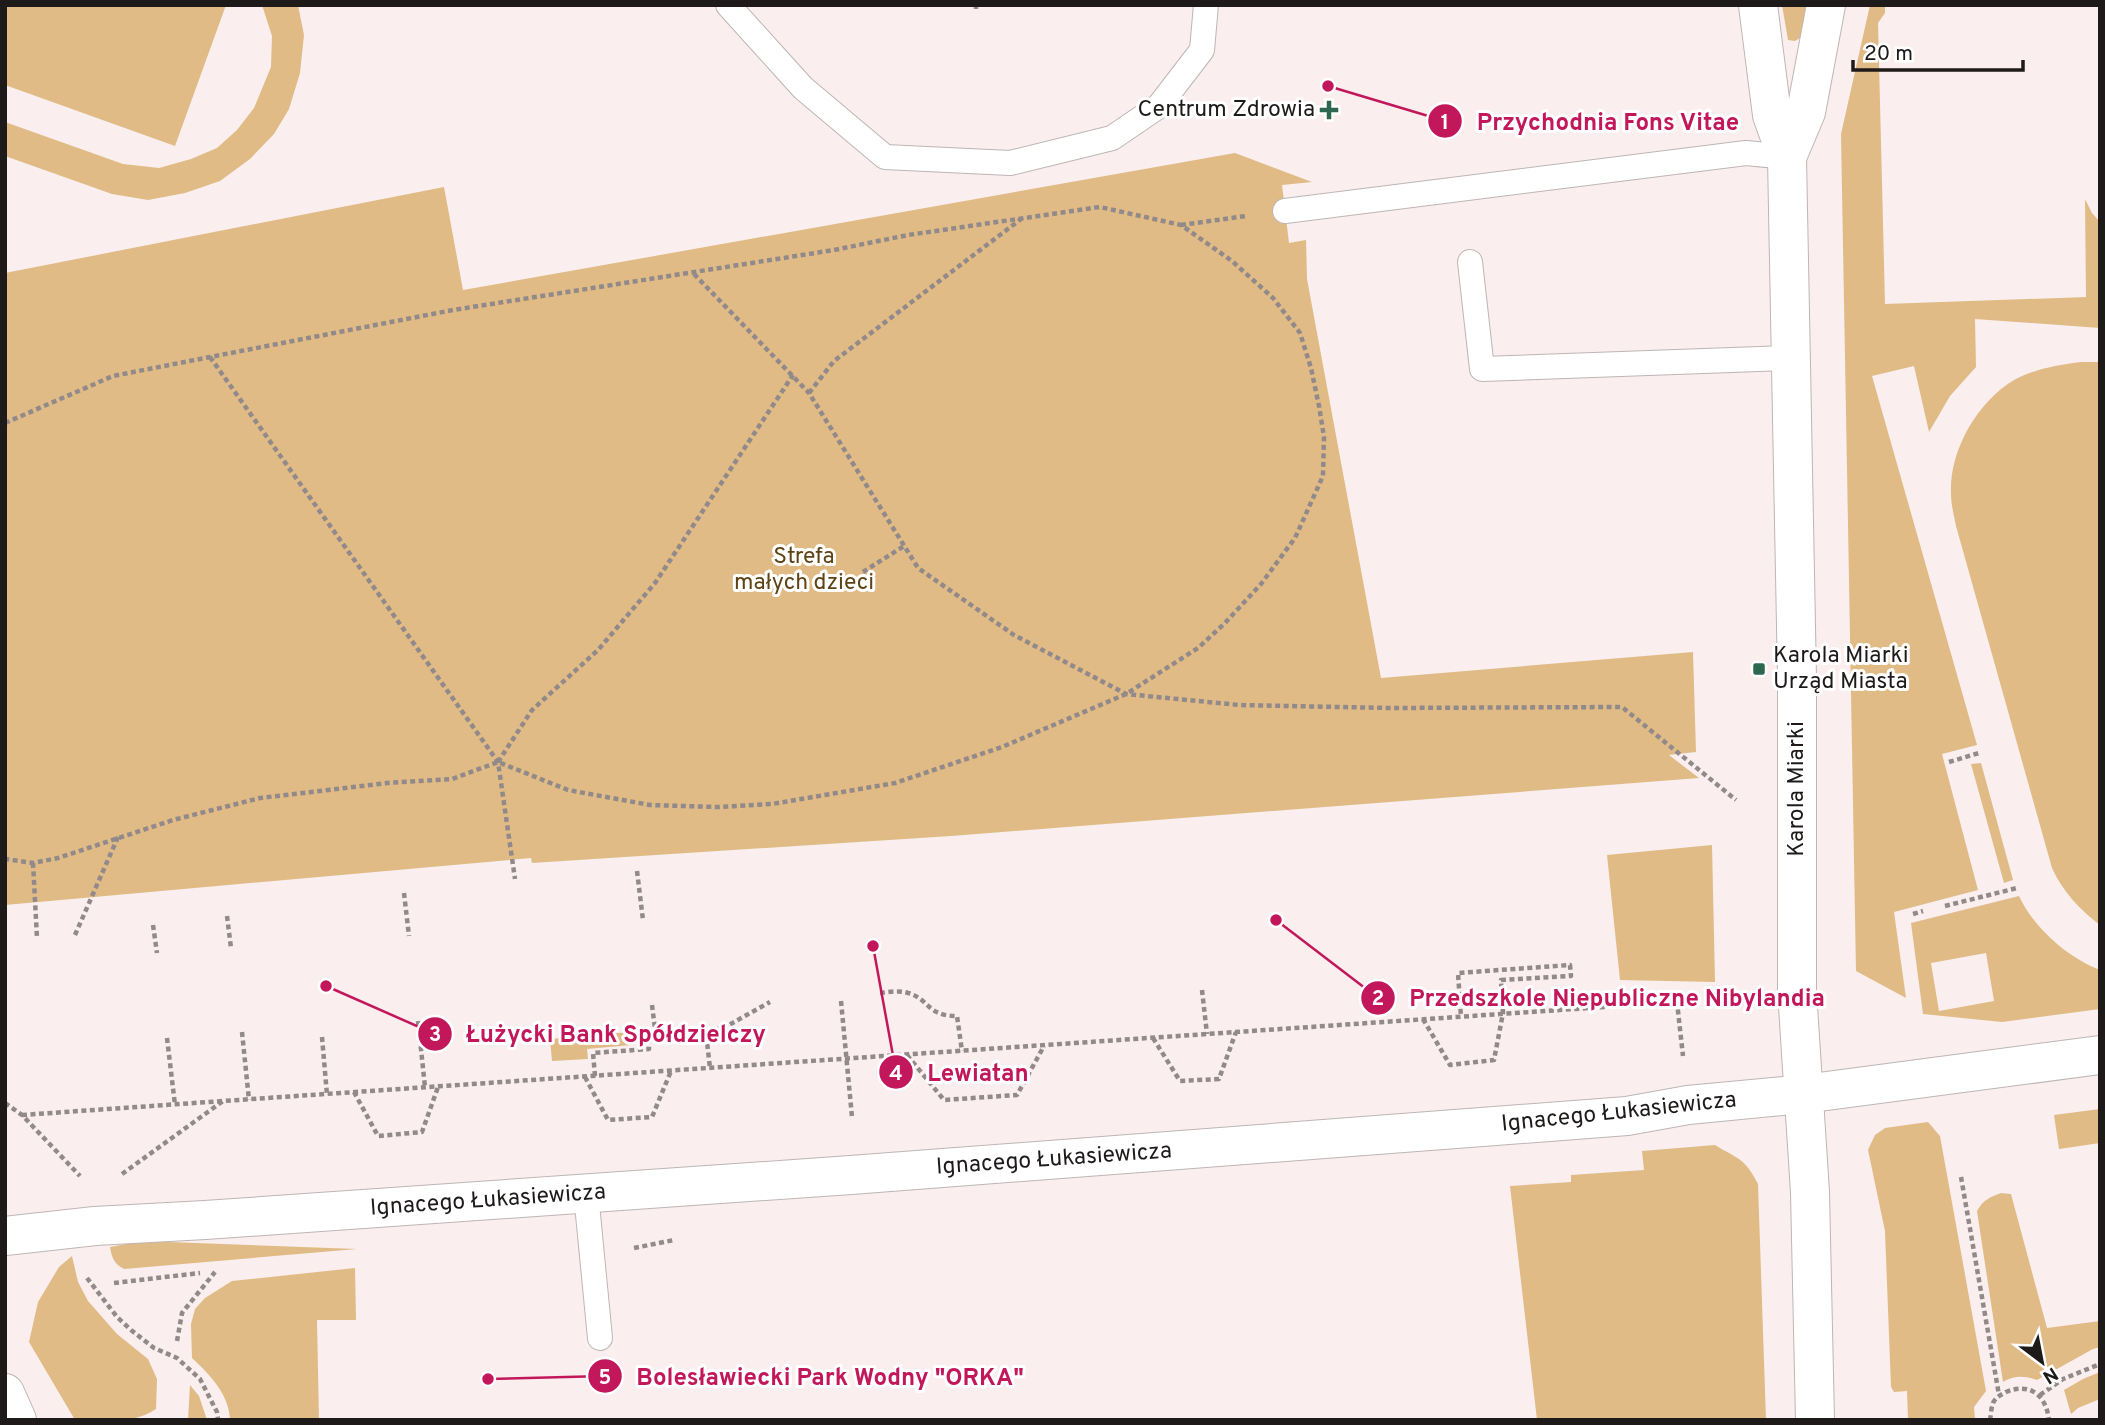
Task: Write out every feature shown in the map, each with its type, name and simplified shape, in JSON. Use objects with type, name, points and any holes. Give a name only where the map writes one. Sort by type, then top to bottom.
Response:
[{"type":"street","name":"Karola Miarki","points":[[1758,5],[1772,115],[1787,157],[1797,691],[1797,991],[1810,1192],[1815,1420]]},
{"type":"street","name":"Karola Miarki","points":[[1787,157],[1806,113],[1826,5]]},
{"type":"street","name":"Ignacego Łukasiewicza","points":[[5,1236],[74,1228],[586,1194],[1627,1116],[1688,1105],[1804,1094],[2100,1055]]},
{"type":"street","points":[[5,1393],[17,1420]]},
{"type":"lane","points":[[728,5],[803,88],[886,157],[1010,163],[1112,138],[1158,106],[1202,50],[1206,5]]},
{"type":"lane","points":[[1285,211],[1746,153],[1787,157]]},
{"type":"lane","points":[[1469,262],[1482,369],[1789,358]]},
{"type":"lane","points":[[586,1194],[600,1338]]},
{"type":"path","points":[[5,423],[113,376],[453,310],[834,250],[908,235],[1100,207],[1181,225],[1285,211]]},
{"type":"path","points":[[809,393],[834,361],[1023,217]]},
{"type":"path","points":[[498,762],[568,789],[650,805],[719,807],[772,804],[895,783],[1002,747],[1126,694],[1198,648],[1261,584],[1295,538],[1323,476],[1324,437],[1311,368],[1300,333],[1273,298],[1232,261],[1181,225]]},
{"type":"path","points":[[694,273],[809,393],[918,568],[1013,635],[1126,694],[1239,705],[1389,708],[1622,707],[1736,800]]},
{"type":"path","points":[[210,357],[498,762],[515,879]]},
{"type":"path","points":[[5,859],[33,863],[58,858],[173,820],[260,798],[387,783],[452,779],[498,762],[532,710],[598,650],[656,583],[793,374]]},
{"type":"path","points":[[863,572],[904,546]]},
{"type":"path","points":[[1949,762],[1979,753]]},
{"type":"path","points":[[75,935],[118,837]]},
{"type":"path","points":[[33,863],[37,938]]},
{"type":"path","points":[[637,871],[643,920]]},
{"type":"path","points":[[1945,906],[2017,888]]},
{"type":"path","points":[[404,892],[409,936]]},
{"type":"path","points":[[1913,914],[1923,911]]},
{"type":"path","points":[[227,916],[231,948]]},
{"type":"path","points":[[153,925],[157,953]]},
{"type":"path","points":[[1423,1019],[1450,1065],[1494,1060],[1503,1013],[1502,980],[1571,975],[1570,965],[1458,972],[1461,1017]]},
{"type":"path","points":[[1202,990],[1207,1034]]},
{"type":"path","points":[[880,993],[911,993],[935,1012],[945,1016],[957,1016],[962,1051]]},
{"type":"path","points":[[841,1001],[852,1118]]},
{"type":"path","points":[[595,1076],[593,1054],[649,1049],[649,1038],[706,1033],[727,1026],[769,1002]]},
{"type":"path","points":[[22,1115],[1677,1002],[1683,1062]]},
{"type":"path","points":[[652,1005],[656,1037]]},
{"type":"path","points":[[418,1021],[425,1087]]},
{"type":"path","points":[[242,1032],[249,1100]]},
{"type":"path","points":[[1153,1038],[1180,1081],[1219,1079],[1236,1032]]},
{"type":"path","points":[[706,1033],[710,1068]]},
{"type":"path","points":[[322,1037],[327,1094]]},
{"type":"path","points":[[167,1038],[175,1105]]},
{"type":"path","points":[[907,1054],[944,1100],[1017,1095],[1044,1045]]},
{"type":"path","points":[[584,1077],[608,1120],[653,1117],[671,1071]]},
{"type":"path","points":[[354,1092],[379,1136],[422,1132],[438,1087]]},
{"type":"path","points":[[117,1177],[223,1101]]},
{"type":"path","points":[[5,1102],[22,1115],[87,1182]]},
{"type":"path","points":[[1961,1177],[1999,1395]]},
{"type":"path","points":[[74,1228],[86,1277],[99,1295],[131,1330],[154,1348],[177,1359],[200,1380],[217,1412],[218,1420]]},
{"type":"path","points":[[177,1340],[182,1313],[215,1272]]},
{"type":"path","points":[[2040,1395],[2063,1379],[2100,1364]]},
{"type":"path","points":[[1990,1420],[1993,1403],[1999,1395],[2016,1388],[2040,1395],[2048,1406],[2049,1420]]},
{"type":"green space","points":[[5,5],[226,5],[175,146],[5,85]]},
{"type":"green space","points":[[262,5],[298,5],[304,35],[300,73],[289,109],[274,134],[250,159],[220,181],[185,193],[148,200],[112,194],[5,156],[5,122],[123,164],[159,168],[217,148],[237,130],[254,108],[271,67],[272,36]]},
{"type":"green space","points":[[1782,5],[1807,5],[1800,38],[1795,41],[1788,40]]},
{"type":"green space","points":[[1870,5],[1885,5],[1885,13],[1878,23],[1885,304],[2086,297],[2085,199],[2100,222],[2100,328],[1975,319],[1976,367],[1950,396],[1929,432],[1914,366],[1872,376],[1977,745],[1942,754],[1978,890],[1894,912],[1906,998],[1856,971],[1841,134]]},
{"type":"green space","name":"Strefa małych dzieci","points":[[1235,153],[1312,182],[1282,185],[1289,243],[1306,240],[1307,279],[1381,678],[1693,652],[1696,752],[1669,755],[1699,778],[951,836],[532,863],[531,858],[5,905],[5,273],[444,187],[463,290]]},
{"type":"green space","points":[[2100,362],[2100,925],[2072,900],[2052,868],[1956,526],[1951,494],[1960,445],[1977,414],[1988,401],[2022,376],[2046,368]]},
{"type":"green space","points":[[1981,763],[2013,880],[2004,883],[1971,764]]},
{"type":"green space","points":[[1712,845],[1715,982],[1620,980],[1607,855]]},
{"type":"green space","points":[[2019,896],[2042,930],[2076,958],[2100,970],[2100,1009],[2002,1022],[1923,1014],[1911,923]],"holes":[[[1986,953],[1994,1001],[1939,1011],[1931,963]]]},
{"type":"green space","points":[[630,1032],[631,1045],[587,1049],[588,1059],[552,1061],[550,1039]]},
{"type":"green space","points":[[2100,1109],[2100,1143],[2059,1149],[2054,1115]]},
{"type":"green space","points":[[1928,1122],[1940,1136],[1986,1391],[1974,1407],[1975,1420],[1908,1420],[1907,1391],[1894,1392],[1891,1387],[1885,1231],[1868,1150],[1875,1135],[1885,1128]]},
{"type":"green space","points":[[1715,1145],[1745,1164],[1758,1184],[1766,1420],[1537,1420],[1510,1186],[1571,1182],[1571,1175],[1644,1170],[1642,1151]]},
{"type":"green space","points":[[2001,1193],[2011,1194],[2047,1328],[2100,1321],[2100,1347],[2037,1380],[2020,1377],[2003,1382],[1977,1211],[1987,1199]]},
{"type":"green space","points":[[142,1241],[357,1249],[124,1269],[116,1263],[110,1247]]},
{"type":"green space","points":[[72,1256],[78,1282],[88,1301],[117,1334],[148,1359],[157,1379],[156,1409],[147,1414],[127,1420],[75,1420],[29,1342],[38,1302],[59,1267]]},
{"type":"green space","points":[[355,1268],[356,1320],[317,1320],[319,1420],[230,1420],[222,1393],[212,1378],[192,1358],[191,1324],[195,1309],[205,1298],[232,1281]]},
{"type":"green space","points":[[2100,1372],[2100,1399],[2078,1408],[2071,1414],[2064,1390]]},
{"type":"green space","points":[[190,1385],[199,1396],[207,1420],[188,1420]]},
{"type":"place","name":"Przychodnia Fons Vitae","points":[[1328,86]]},
{"type":"place","name":"Centrum Zdrowia","points":[[1329,110]]},
{"type":"place","name":"Karola Miarki Urząd Miasta","points":[[1759,669]]},
{"type":"place","name":"Przedszkole Niepubliczne Nibylandia","points":[[1276,920]]},
{"type":"place","name":"Lewiatan","points":[[873,946]]},
{"type":"place","name":"Łużycki Bank Spółdzielczy","points":[[326,986]]},
{"type":"place","name":"Bolesławiecki Park Wodny \"ORKA\"","points":[[488,1379]]}]
